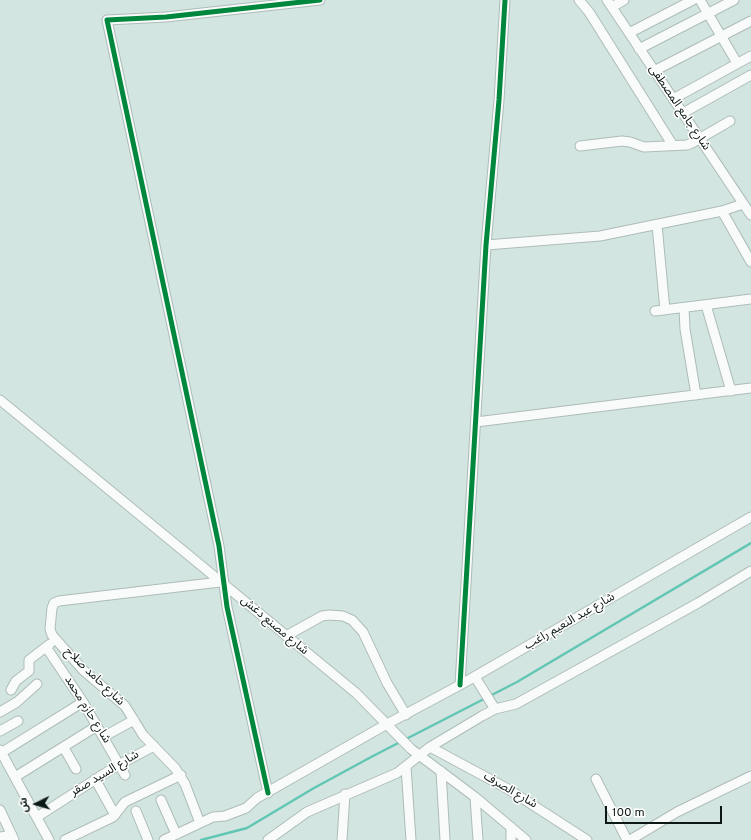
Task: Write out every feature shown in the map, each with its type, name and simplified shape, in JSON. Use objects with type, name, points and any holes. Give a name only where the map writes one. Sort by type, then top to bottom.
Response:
[{"type":"street","points":[[268,793],[222,583],[220,546],[107,20],[166,17],[320,0]]},
{"type":"street","points":[[460,685],[486,245],[499,100],[505,0]]},
{"type":"street","points":[[579,0],[589,12],[672,144]]},
{"type":"street","points":[[610,3],[624,0]]},
{"type":"street","points":[[629,33],[693,0]]},
{"type":"street","points":[[700,0],[737,63]]},
{"type":"street","points":[[639,49],[734,0]]},
{"type":"street","name":"شارع جامع المصطفى","points":[[610,3],[654,72],[751,215]]},
{"type":"street","points":[[654,72],[751,21]]},
{"type":"street","points":[[673,99],[751,56]]},
{"type":"street","points":[[682,113],[751,75]]},
{"type":"street","points":[[580,146],[622,141],[644,147],[672,144],[687,145],[730,121]]},
{"type":"street","points":[[486,245],[600,236],[722,211],[743,204]]},
{"type":"street","points":[[722,211],[750,258]]},
{"type":"street","points":[[657,225],[665,310]]},
{"type":"street","points":[[655,311],[751,299]]},
{"type":"street","points":[[706,305],[731,391]]},
{"type":"street","points":[[684,308],[685,329],[696,395]]},
{"type":"street","points":[[476,422],[751,388]]},
{"type":"street","name":"شارع مصنع دغش","points":[[0,400],[356,693],[411,749],[475,797],[526,840]]},
{"type":"street","name":"شارع عبد النعيم راغب","points":[[164,840],[200,823],[246,808],[254,800],[387,724],[460,685],[751,517]]},
{"type":"street","points":[[271,839],[307,812],[344,794],[387,778],[406,767],[430,747],[495,708],[516,704],[751,572]]},
{"type":"street","name":"شارع حامد صلاح","points":[[200,823],[181,776],[143,735],[125,706],[83,670],[56,640],[51,632],[52,608],[56,601],[222,583]]},
{"type":"street","points":[[286,636],[322,616],[343,616],[352,620],[363,632],[387,683],[406,715]]},
{"type":"street","points":[[10,690],[16,681],[29,670],[29,660],[56,640]]},
{"type":"street","name":"شارع حازم محمد","points":[[46,647],[83,702],[125,775]]},
{"type":"street","points":[[475,676],[495,708]]},
{"type":"street","points":[[0,712],[17,702],[37,684]]},
{"type":"street","points":[[49,840],[1,752],[83,702]]},
{"type":"street","points":[[103,737],[134,720]]},
{"type":"street","points":[[0,731],[18,721]]},
{"type":"street","points":[[15,777],[64,748],[97,726]]},
{"type":"street","name":"شارع السيد صقر","points":[[37,817],[119,764],[154,746]]},
{"type":"street","name":"شارع الصرف","points":[[430,747],[508,789],[587,840]]},
{"type":"street","points":[[64,748],[76,769]]},
{"type":"street","points":[[406,767],[411,840]]},
{"type":"street","points":[[441,771],[445,840]]},
{"type":"street","points":[[65,840],[115,815],[120,806],[125,802],[181,776]]},
{"type":"street","points":[[630,840],[677,812],[751,776]]},
{"type":"street","points":[[95,779],[115,815]]},
{"type":"street","points":[[596,779],[627,840]]},
{"type":"street","points":[[342,840],[344,794]]},
{"type":"street","points":[[475,797],[478,840]]},
{"type":"street","points":[[161,800],[176,834]]},
{"type":"street","points":[[0,810],[13,837],[0,837]]},
{"type":"street","points":[[136,812],[148,840]]},
{"type":"street","points":[[511,827],[511,840]]},
{"type":"waterway","points":[[201,840],[247,828],[314,788],[373,756],[517,682],[751,543]]},
{"type":"cycle path","points":[[268,793],[227,607],[219,546],[107,20],[166,17],[320,0]]},
{"type":"cycle path","points":[[460,685],[486,245],[499,100],[505,0]]}]
